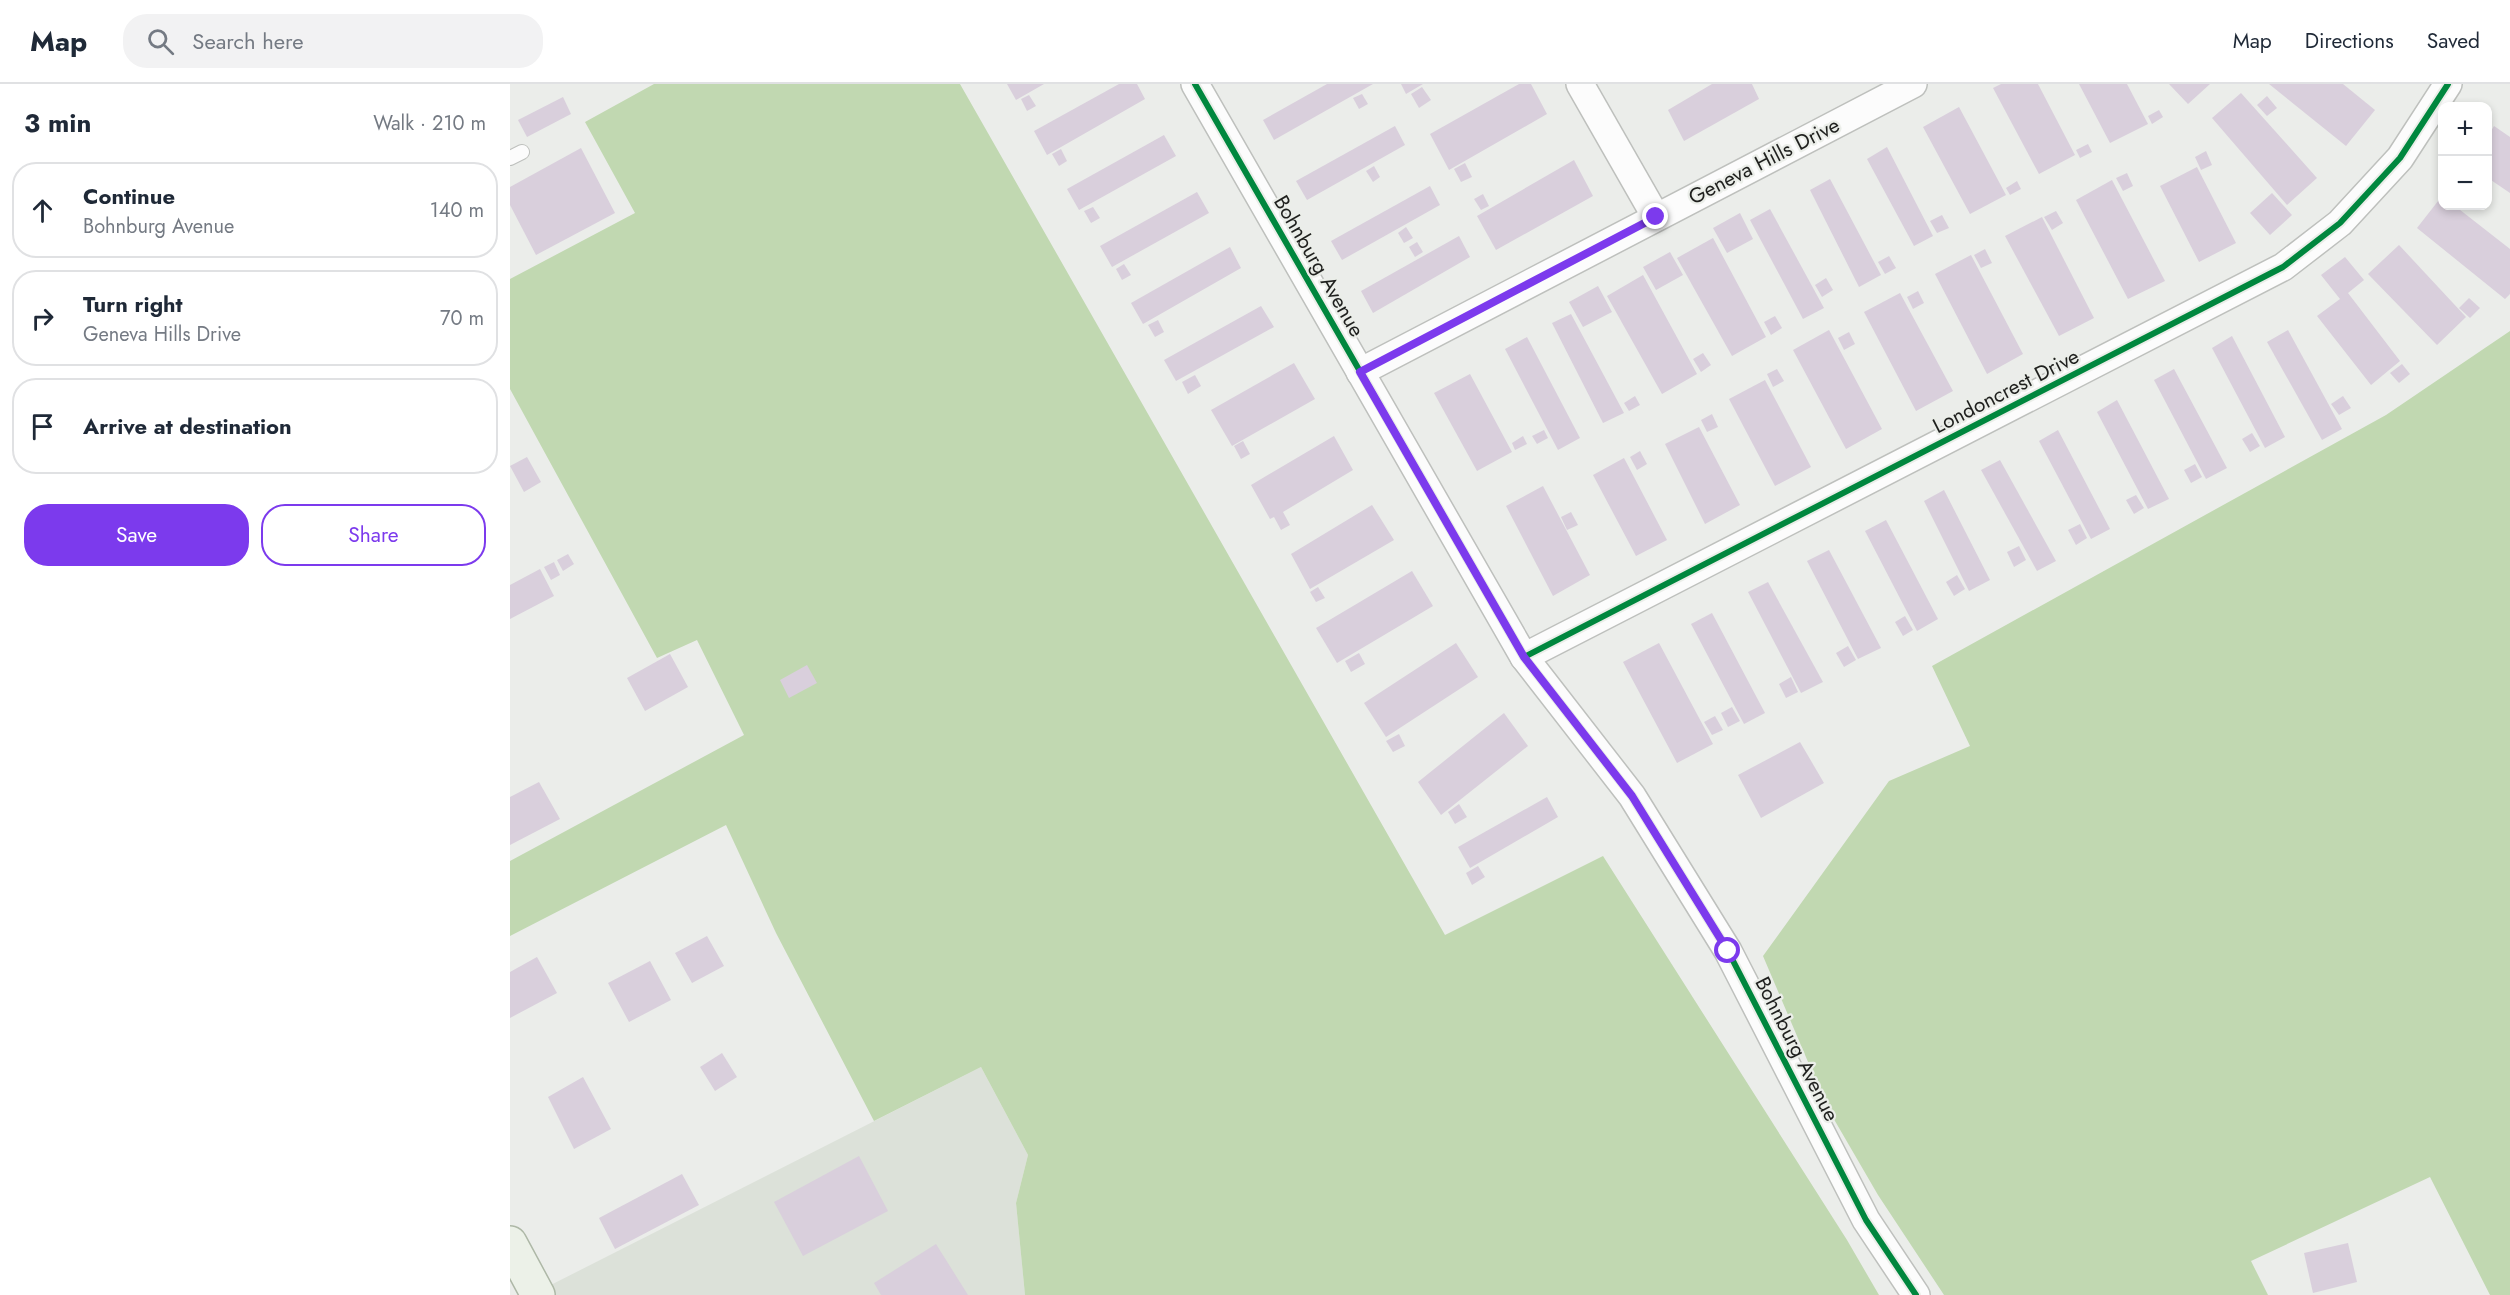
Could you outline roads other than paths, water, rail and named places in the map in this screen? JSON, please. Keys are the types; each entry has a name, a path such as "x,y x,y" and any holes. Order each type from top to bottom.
{"main road":[{"path":"510,1243 538,1295"}],"street":[{"name":"Bohnburg Avenue","path":"1195,84 1524,657 1632,796 1728,951 1866,1220 1916,1295"},
{"path":"1580,84 1656,217"},
{"name":"Geneva Hills Drive","path":"1360,372 1913,84"},
{"name":"Londoncrest Drive","path":"1524,657 2283,267 2340,223 2400,158 2448,84"}]}
